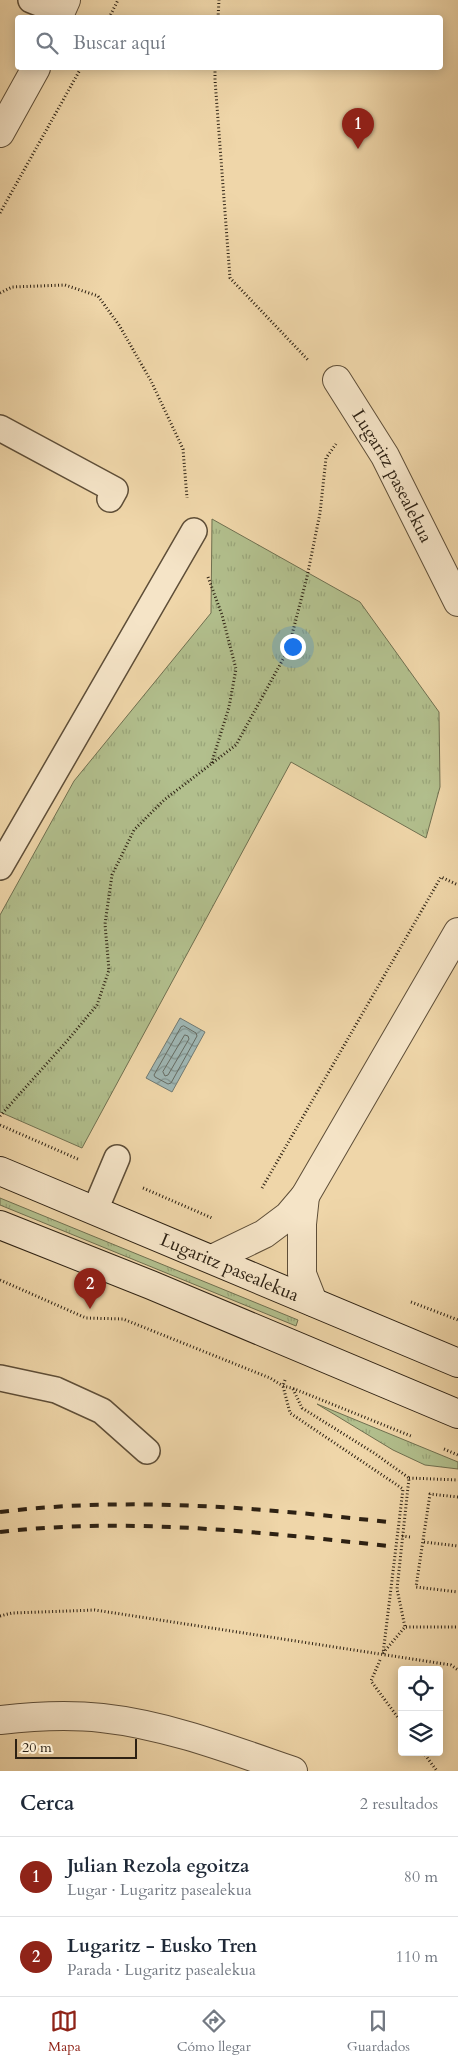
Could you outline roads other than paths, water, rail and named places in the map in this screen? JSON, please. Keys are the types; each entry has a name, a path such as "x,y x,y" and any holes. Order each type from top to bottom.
{"street":[{"path":"0,133 35,70"},
{"name":"Lugaritz pasealekua","path":"337,380 384,456 458,602"},
{"path":"212,1259 264,1234 288,1216 305,1196 458,932"},
{"name":"Lugaritz pasealekua","path":"0,1171 458,1363"},
{"path":"305,1196 302,1224 302,1274 313,1302"},
{"path":"0,1225 150,1285 458,1414"},
{"path":"0,1720 41,1716 103,1718 167,1731 293,1771"}],"lane":[{"path":"31,0 64,7"},
{"path":"0,428 115,490 110,499"},
{"path":"0,867 194,530"},
{"path":"94,1210 114,1166"},
{"path":"0,1378 56,1390 102,1411 147,1451"}],"water":[{"path":"180,1018 205,1032 172,1092 146,1078"}],"railway":[{"path":"0,1512 49,1507 146,1504 243,1508 388,1522"},
{"path":"0,1532 48,1528 145,1526 243,1531 388,1546"}],"place":[{"name":"Julian Rezola egoitza","path":"358,149"},
{"name":"Lugaritz - Eusko Tren","path":"90,1309"}]}
